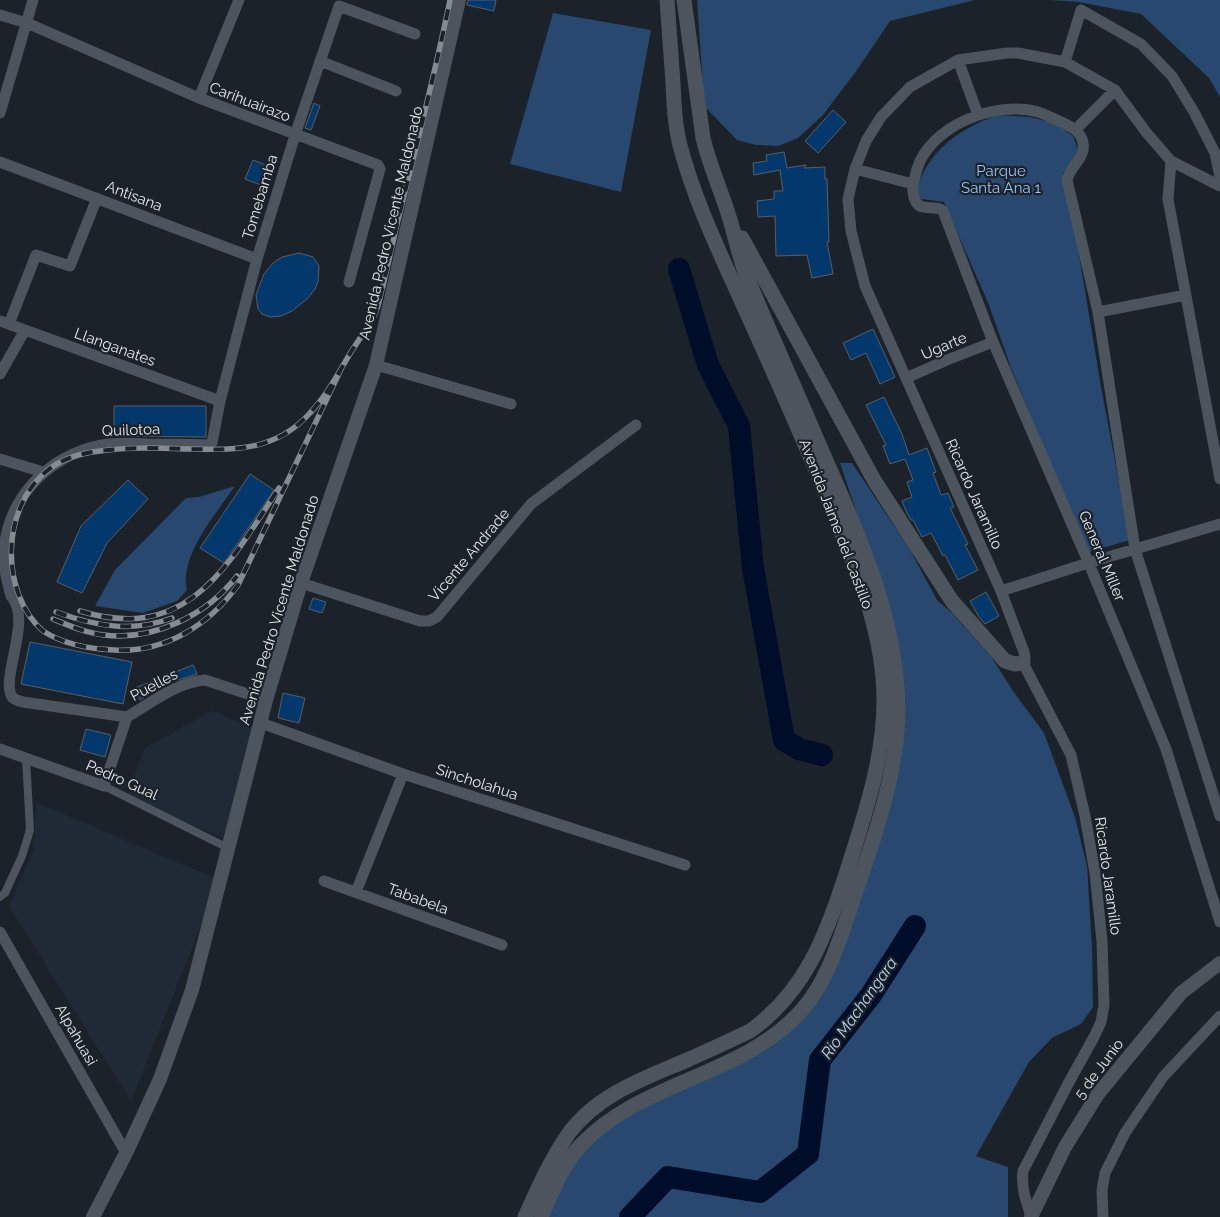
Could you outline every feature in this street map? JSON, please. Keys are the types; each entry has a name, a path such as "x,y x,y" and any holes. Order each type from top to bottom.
{"main road":[{"name":"Avenida Jaime del Castillo","path":"525,1217 552,1161 570,1132 589,1111 613,1094 639,1081 750,1032 781,1006 794,989 808,968 834,912 871,795 883,725 883,678 877,639 858,572 811,454 703,214 681,148 674,106 667,0"},
{"name":"Avenida Jaime del Castillo","path":"541,1217 559,1177 578,1148 595,1131 618,1115 650,1097 681,1082 734,1061 761,1046 781,1030 810,1000 824,978 862,873 888,786 896,748 898,710 896,679 886,615 857,532 744,269 728,211 708,159 703,138 684,0"},
{"path":"728,211 874,480 952,602 1005,661 1015,664 1023,663"}],"street":[{"path":"0,113 33,0"},
{"path":"199,98 239,0"},
{"name":"Avenida Pedro Vicente Maldonado","path":"93,1217 126,1153 160,1079 192,990 266,700 301,583 376,365 459,0"},
{"name":"Tomebamba","path":"220,401 257,259 295,135 339,6 415,34"},
{"path":"1065,62 1081,10 1141,44 1172,76 1194,112 1214,153 1220,176"},
{"name":"Carihuairazo","path":"0,15 27,23 199,98 380,166 349,282"},
{"name":"Ricardo Jaramillo","path":"1031,1216 1023,1194 1023,1172 1094,1037 1101,1022 1104,1005 1102,941 1095,873 1085,816 1070,755 1023,663 1025,658 1024,652 1001,591 865,286 851,231 848,199 855,168 866,140 881,116 910,87 958,60 1012,53 1065,62 1114,90 1146,132 1171,160"},
{"path":"958,60 978,115"},
{"path":"320,61 396,91"},
{"path":"855,168 913,184 919,163 929,146 946,131 978,115 1009,109 1038,112 1076,129 1114,90"},
{"name":"General Miller","path":"1076,129 1083,143 1082,156 1069,171 1067,180 1098,312 1135,549 1220,816"},
{"path":"1220,186 1171,160 1168,199 1220,479"},
{"name":"Antisana","path":"0,162 257,259"},
{"name":"General Miller","path":"913,184 917,205 940,208 943,211 993,342 1166,749 1220,922"},
{"path":"5,322 36,256 70,266 96,198"},
{"path":"1098,312 1186,295"},
{"name":"Llanganates","path":"5,322 220,401"},
{"path":"0,374 25,330"},
{"name":"Ugarte","path":"906,378 993,342"},
{"path":"376,365 512,404"},
{"name":"Quilotoa","path":"127,716 23,702 13,698 8,692 7,676 18,614 15,600 11,596 4,562 8,528 14,511 25,494 43,472 56,462 70,455 103,445 123,443 208,444 213,441 220,401"},
{"name":"Vicente Andrade","path":"301,583 420,621 429,621 436,617 531,504 636,425"},
{"path":"0,459 43,472"},
{"path":"1001,591 1088,562 1220,524"},
{"path":"0,592 11,596"},
{"name":"Puelles","path":"104,786 127,716 180,686 205,680 266,700"},
{"name":"Sincholahua","path":"261,724 403,774 686,865"},
{"name":"Pedro Gual","path":"0,749 104,786 228,848"},
{"path":"0,897 5,894 22,856 30,830 26,758"},
{"path":"356,892 403,774"},
{"name":"Tababela","path":"324,881 502,945"},
{"name":"Alpahuasi","path":"0,932 126,1153"},
{"name":"5 de Junio","path":"1031,1216 1065,1147 1098,1094 1181,993 1220,963"},
{"path":"1103,1217 1102,1190 1105,1173 1125,1133 1163,1077 1220,1016"}],"shaded area":[{"path":"211,711 256,728 226,839 127,798 144,749"},
{"path":"36,802 219,880 131,1101 9,906 34,849"}],"green space":[{"path":"697,0 975,0 890,21 857,70 823,115 798,138 778,146 756,145 737,140 706,108"},
{"path":"1049,0 1220,0 1220,97 1209,78 1141,14 1079,2"},
{"path":"553,13 651,30 621,192 510,164"},
{"name":"Parque Santa Ana 1","path":"997,115 1030,117 1055,123 1073,136 1079,152 1063,173 1130,540 1089,552 1011,368 989,305 944,202 915,198 922,175 928,164 944,145 963,131"},
{"path":"840,463 852,463 909,548 937,600 952,613 992,658 1013,691 1044,733 1075,817 1087,866 1092,948 1093,1007 1081,1024 1052,1038 1029,1062 976,1156 1008,1167 1008,1217 543,1217 560,1179 597,1133 672,1092 763,1052 781,1039 809,1010 892,787 892,618"},
{"path":"235,486 201,536 188,563 187,590 177,601 143,613 95,606 115,570 186,498 199,497"}],"building":[{"path":"468,0 496,0 494,11 467,5"},
{"path":"314,103 320,106 311,130 305,128"},
{"path":"833,110 846,122 818,153 805,141"},
{"path":"784,152 787,168 806,165 804,168 825,167 829,242 827,242 833,274 812,278 807,255 776,256 775,216 758,217 757,201 774,199 774,191 783,191 780,170 754,175 753,163 767,161 766,155"},
{"path":"253,160 274,168 266,187 245,179"},
{"path":"299,253 313,257 319,266 318,282 315,289 307,299 292,311 281,316 270,317 262,314 258,309 256,295 264,274 273,263 282,257"},
{"path":"873,329 895,377 880,384 866,353 851,360 843,343"},
{"path":"884,397 902,434 909,455 927,448 936,472 933,473 941,495 948,493 954,507 950,508 968,544 965,545 978,570 958,580 931,533 922,537 902,501 912,497 907,482 913,480 905,459 890,464 883,446 886,445 866,405"},
{"path":"114,406 206,406 206,437 114,436"},
{"path":"250,474 274,490 224,563 200,548"},
{"path":"128,480 148,499 107,543 82,593 57,582 81,526"},
{"path":"986,592 999,616 985,624 970,601"},
{"path":"313,598 326,602 322,613 309,609"},
{"path":"30,642 132,662 123,704 21,684"},
{"path":"193,665 197,674 171,682 140,700 135,688"},
{"path":"283,693 305,698 299,723 278,718"},
{"path":"86,729 111,735 105,757 80,750"}],"waterway":[{"path":"679,269 708,365 739,426 753,568 784,740 799,749 822,755"},
{"name":"Rio Machangara","path":"630,1217 668,1177 760,1192 808,1154 820,1060 871,995 915,926"}],"railway":[{"path":"343,365 238,585 214,612 199,624 184,634 151,647 133,650 114,650 86,647 51,636 43,631 29,615 19,595 13,573 11,550 14,528 21,506 32,486 48,470 60,462 73,457 100,451 143,448 220,449 253,446 268,442 297,426 327,391 342,367 351,352 370,324 378,308 450,0"},
{"path":"80,611 118,618 150,617 177,607 201,591 222,569 242,544 279,488"},
{"path":"53,619 97,634 123,636 142,634 178,622 195,613 211,603 237,576"},
{"path":"56,612 85,621 114,626 157,623 172,618"}]}
